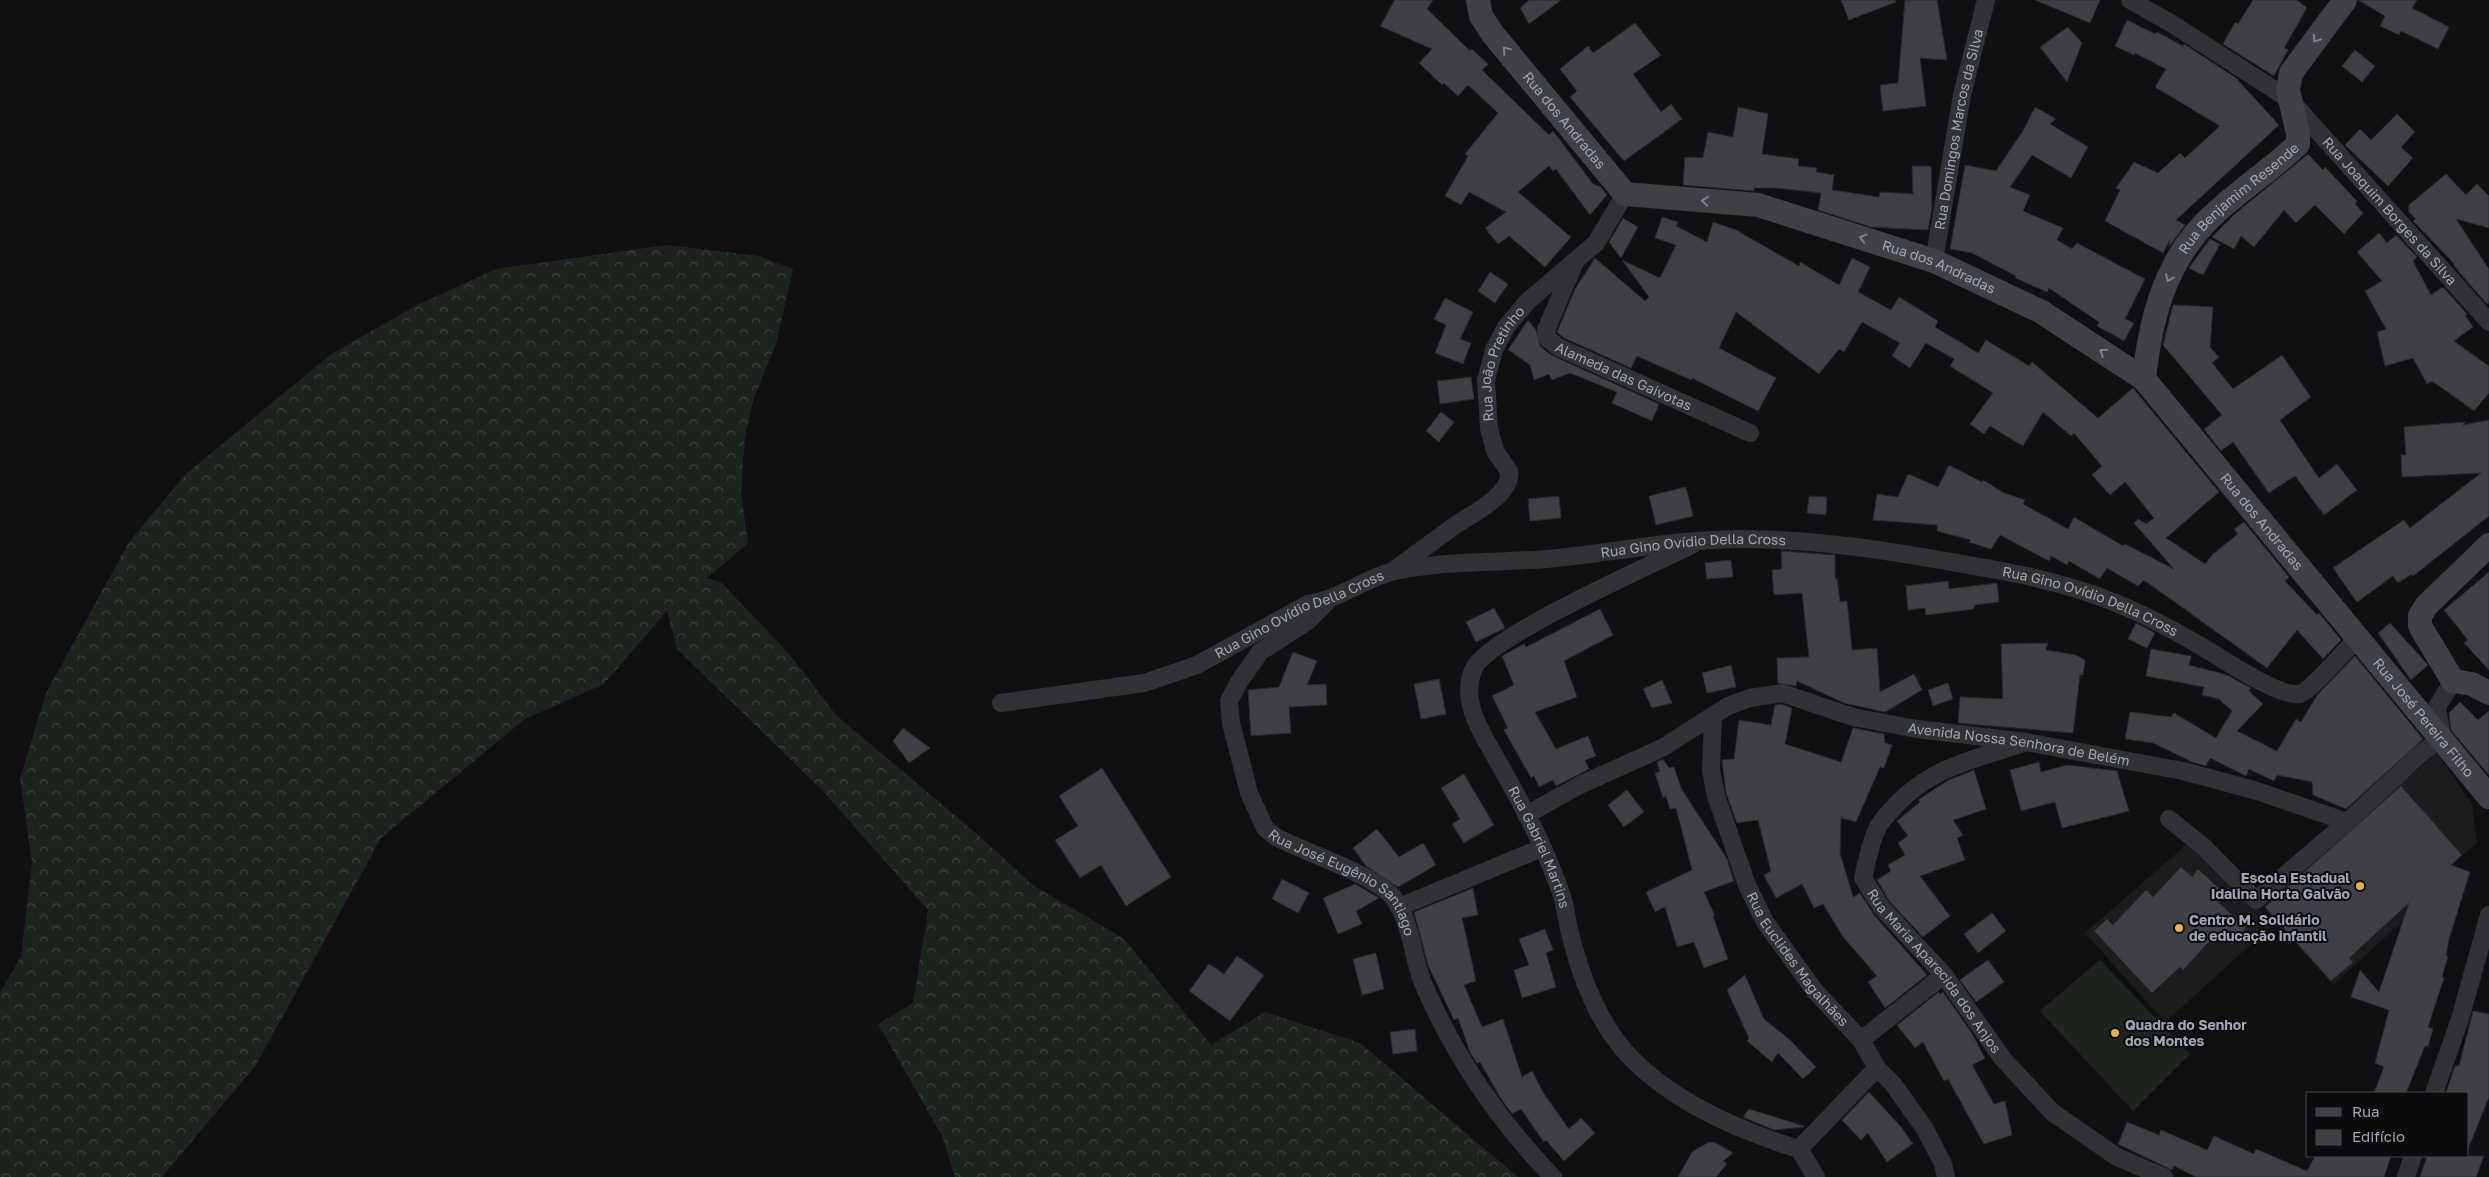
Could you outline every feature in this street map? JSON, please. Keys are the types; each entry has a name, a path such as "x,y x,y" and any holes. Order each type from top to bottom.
{"street":[{"name":"Rua dos Andradas","path":"1478,0 1482,16 1492,32 1626,194 1758,206 1934,261 2040,312 2144,379 2359,637"},
{"name":"Rua Domingos Marcos da Silva","path":"1934,261 1962,95 1986,0"},
{"name":"Rua Joaquim Borges da Silva","path":"2130,0 2174,25 2290,100 2489,322"},
{"name":"Rua Benjamim Resende","path":"2144,379 2148,336 2155,314 2169,278 2186,247 2206,221 2298,144 2298,133 2288,90 2291,73 2345,0"},
{"name":"Rua João Pretinho","path":"1389,573 1458,523 1485,507 1507,481 1509,471 1495,451 1489,428 1486,380 1494,350 1506,326 1519,310 1596,243 1626,194"},
{"name":"Alameda das Gaivotas","path":"1576,262 1546,330 1547,338 1558,346 1750,433"},
{"name":"Rua Gino Ovídio Della Cross","path":"1001,703 1144,683 1196,665 1308,604 1328,600 1389,573 1430,566 1600,554 1682,541 1701,540 1778,540 1855,545 2050,580 2087,591 2146,615 2239,670 2290,693 2300,694 2311,687 2359,637"},
{"name":"Rua Gabriel Martins","path":"1701,540 1521,630 1487,652 1473,669 1469,695 1475,720 1542,848 1563,900 1576,953 1590,996 1602,1020 1631,1058 1665,1086 1719,1118 1766,1139 1799,1149"},
{"path":"2453,681 2420,626 2420,616 2427,605 2489,545"},
{"name":"Rua José Eugênio Santiago","path":"1328,600 1308,621 1260,652 1239,682 1230,701 1231,723 1241,767 1256,813 1265,828 1288,844 1375,883 1393,897 1399,907 1422,981 1439,1018 1486,1096 1516,1135 1553,1177"},
{"name":"Rua José Pereira Filho","path":"2359,637 2489,797"},
{"path":"2453,681 2472,684 2489,693"},
{"path":"2169,819 2204,847 2256,900 2347,822 2419,755 2442,738 2437,707 2453,681"},
{"name":"Avenida Nossa Senhora de Belém","path":"1526,815 1580,785 1662,748 1728,706 1750,698 1782,693 1853,717 1917,729 2026,742 2210,777 2285,800 2347,822"},
{"name":"Rua Euclides Magalhães","path":"1713,716 1711,770 1714,787 1747,885 1765,922 1784,952 1815,991 1861,1040 1877,1068 1894,1084 1925,1129 1943,1164 1946,1177"},
{"name":"Rua Maria Aparecida dos Anjos","path":"2026,742 1960,763 1934,774 1910,791 1879,824 1871,843 1863,878 1882,908 1944,975 2003,1059 2052,1112 2117,1157 2164,1177"},
{"path":"1399,907 1542,848"},
{"path":"2434,1092 2460,1019 2489,915"},
{"path":"1861,1040 1944,975"},
{"path":"1816,1177 1799,1149 1877,1068"},
{"path":"2406,1177 2413,1157"}],"shaded area":[{"name":"Escola Estadual Idalina Horta Galvão","path":"2437,753 2472,804 2477,843 2451,865 2412,913 2333,985 2264,908 2333,840"},
{"name":"Centro M. Solidário de educação infantil","path":"2188,843 2274,924 2165,1022 2085,933"}],"green space":[{"path":"667,245 759,256 793,269 776,344 754,398 745,436 741,493 748,543 707,578 722,583 791,656 836,715 977,834 1034,886 1123,938 1211,1045 1265,1012 1360,1043 1518,1177 955,1177 942,1136 878,1024 913,1003 928,910 822,790 677,649 667,611 604,684 525,719 381,838 256,1065 162,1177 0,1177 0,993 21,956 32,863 20,778 46,693 129,542 186,474 330,355 417,305 496,269"},
{"name":"Quadra do Senhor dos Montes","path":"2100,960 2190,1054 2133,1111 2040,1011"}],"building":[{"path":"1395,0 1433,0 1427,9 1470,51 1472,49 1488,64 1482,70 1549,135 1553,131 1593,184 1601,187 1607,195 1590,215 1556,169 1553,171 1549,166 1518,192 1571,237 1545,267 1509,236 1498,244 1485,228 1506,212 1469,192 1461,205 1445,196 1468,156 1465,154 1498,113 1468,85 1458,96 1444,83 1442,85 1419,63 1432,49 1380,26"},
{"path":"1529,0 1561,0 1529,24 1520,8"},
{"path":"1841,0 1895,0 1896,2 1849,20"},
{"path":"1905,0 1937,0 1947,60 1920,58 1926,106 1883,111 1880,85 1898,83"},
{"path":"2035,0 2100,0 2090,23"},
{"path":"2253,0 2297,0 2307,8 2284,48 2288,50 2274,76 2223,44 2235,22 2238,24"},
{"path":"2358,0 2417,0 2412,8 2449,27 2438,49 2401,31 2399,35 2380,26 2385,16"},
{"path":"2127,20 2155,34 2157,32 2183,46 2184,44 2236,78 2279,125 2176,220 2185,225 2169,247 2170,240 2163,253 2105,221 2120,190 2116,188 2134,162 2158,173 2180,153 2185,158 2220,126 2155,87 2166,69 2135,53 2134,55 2115,46"},
{"path":"1635,23 1661,55 1633,74 1661,112 1671,104 1682,119 1624,161 1570,97 1577,91 1560,69 1588,46 1593,53"},
{"path":"2068,27 2082,43 2067,82 2040,47"},
{"path":"2355,50 2375,66 2362,82 2342,66"},
{"path":"1738,107 1768,114 1762,154 1799,159 1798,166 1817,168 1816,172 1834,175 1832,190 1879,197 1880,192 1913,194 1912,166 1931,166 1932,209 1928,230 1871,227 1818,210 1821,193 1777,188 1754,188 1754,191 1683,185 1685,157 1703,158 1708,132 1733,137"},
{"path":"2035,107 2056,119 2050,124 2088,147 2071,178 2032,155 2010,187 2030,195 2023,211 2063,228 2057,240 2072,249 2077,243 2145,279 2125,319 2134,323 2124,341 2097,326 2099,322 2049,288 2047,292 2015,278 2016,276 1972,253 1950,249 1965,165 1996,171 2023,131"},
{"path":"2397,114 2415,132 2401,147 2413,158 2388,186 2345,145 2360,129 2371,140"},
{"path":"2308,154 2323,170 2325,167 2357,201 2355,204 2363,213 2344,234 2315,205 2296,223 2284,210 2254,247 2241,236 2234,249 2212,237 2236,213"},
{"path":"2446,174 2466,195 2477,184 2489,196 2489,228 2456,219 2489,269 2489,303 2487,304 2450,259 2413,221 2416,219 2409,212 2409,205"},
{"path":"1662,217 1678,222 1676,226 1707,242 1713,222 1736,230 1799,266 1800,262 1839,285 1852,258 1870,267 1858,292 1891,310 1899,297 1938,321 1935,327 1978,353 1986,340 2029,366 2032,362 2098,418 2133,388 2219,492 2166,538 2205,564 2213,554 2238,534 2234,529 2244,522 2289,577 2285,581 2317,615 2319,613 2341,640 2323,659 2297,630 2267,668 2144,580 2138,586 2107,568 2100,579 2069,561 2067,565 2051,556 2049,561 2000,535 1991,549 1969,542 1971,540 1937,531 1937,525 1873,520 1877,494 1898,497 1908,474 1938,487 1949,465 1982,482 1983,480 2004,493 2025,500 2023,504 2068,529 2074,517 2123,546 2125,544 2174,569 2134,523 2138,519 2146,524 2154,518 2125,482 2110,495 2092,475 2102,466 2074,433 2071,436 2043,412 2023,446 1990,426 1984,434 1970,424 1993,393 1950,366 1954,359 1926,343 1910,368 1892,356 1900,343 1862,322 1844,352 1839,349 1819,374 1736,312 1719,348 1776,378 1758,411 1692,378 1691,380 1637,356 1631,368 1564,338 1557,332 1575,289 1595,258 1645,301 1649,297 1622,260 1660,278 1676,245 1655,238"},
{"path":"1623,218 1638,227 1621,258 1609,242"},
{"path":"2379,233 2387,243 2396,235 2417,257 2413,261 2431,295 2443,287 2467,314 2465,315 2473,327 2454,341 2489,366 2489,393 2474,411 2432,381 2427,384 2413,358 2385,366 2377,332 2386,329 2365,291 2382,281 2357,252"},
{"path":"2210,239 2220,244 2203,275 2189,268"},
{"path":"1490,272 1508,284 1495,303 1478,291"},
{"path":"1445,298 1473,312 1460,339 1471,343 1463,364 1435,353 1446,325 1434,319"},
{"path":"2173,305 2213,307 2210,347 2219,357 2212,363 2233,389 2282,355 2311,397 2280,420 2319,478 2337,464 2357,490 2324,515 2295,476 2269,493 2233,442 2221,451 2204,429 2222,415 2163,345"},
{"path":"1528,320 1536,330 1540,346 1551,355 1659,404 1652,421 1612,403 1617,392 1570,373 1552,380 1549,374 1534,380 1530,365 1508,350"},
{"path":"1471,377 1474,399 1440,404 1437,381"},
{"path":"1441,412 1454,422 1439,442 1426,431"},
{"path":"2489,420 2489,516 2413,576 2412,574 2398,583 2393,576 2357,602 2333,568 2404,520 2410,528 2481,473 2402,477 2401,455 2406,455 2404,427 2465,422 2463,425"},
{"path":"1686,487 1693,516 1656,525 1649,496"},
{"path":"1559,496 1561,518 1530,521 1528,499"},
{"path":"1809,496 1827,497 1826,515 1807,513"},
{"path":"1781,551 1835,555 1835,579 1837,579 1840,602 1847,601 1852,650 1877,648 1880,692 1914,674 1922,690 1885,712 1844,703 1797,681 1796,686 1778,683 1777,658 1809,657 1802,593 1774,595 1772,570 1782,569"},
{"path":"1731,560 1733,577 1707,579 1705,563"},
{"path":"2489,572 2489,670 2464,643 2468,640 2444,610"},
{"path":"1948,581 1949,589 1997,583 1999,602 1974,605 1974,609 1926,615 1925,608 1908,610 1906,586"},
{"path":"1494,608 1505,628 1476,642 1466,622"},
{"path":"1600,609 1613,635 1564,661 1577,697 1535,712 1556,749 1588,736 1596,756 1585,760 1589,769 1556,786 1553,780 1539,787 1534,776 1531,778 1504,730 1508,728 1492,696 1514,685 1502,656 1524,644 1526,647"},
{"path":"2136,623 2155,633 2147,648 2128,639"},
{"path":"2390,623 2428,665 2411,680 2378,633"},
{"path":"2048,643 2046,650 2076,655 2085,660 2083,675 2080,675 2073,733 1958,723 1960,697 2003,699 2001,644"},
{"path":"2151,649 2191,656 2189,665 2227,675 2251,688 2249,691 2263,704 2237,731 2277,751 2296,719 2301,722 2318,694 2355,656 2423,739 2346,809 2313,795 2312,782 2277,775 2274,781 2249,769 2246,776 2210,758 2206,766 2192,762 2153,743 2125,739 2130,712 2171,717 2174,713 2216,738 2232,711 2219,699 2202,695 2204,687 2146,676"},
{"path":"1293,652 1317,661 1307,685 1326,684 1327,705 1289,707 1291,733 1251,736 1248,690 1279,687"},
{"path":"1731,665 1736,687 1707,693 1702,673"},
{"path":"1439,679 1446,714 1421,719 1414,684"},
{"path":"1662,680 1672,703 1652,708 1643,689"},
{"path":"1948,683 1953,699 1933,706 1928,690"},
{"path":"2460,702 2478,720 2489,711 2489,775 2451,730 2449,713"},
{"path":"1781,704 1792,708 1785,744 1841,762 1853,728 1884,734 1885,743 1892,745 1884,768 1880,767 1856,822 1841,818 1840,853 1853,897 1860,893 1874,915 1927,975 1885,1008 1868,982 1877,976 1844,938 1823,904 1814,908 1802,884 1776,898 1764,875 1771,871 1758,820 1737,823 1726,793 1722,760 1734,759 1739,720 1771,725 1775,705"},
{"path":"903,728 930,748 909,763 893,741"},
{"path":"1663,759 1669,768 1674,767 1681,788 1727,859 1734,881 1704,892 1715,916 1713,916 1728,959 1704,968 1694,942 1677,947 1665,907 1655,912 1646,892 1692,870 1676,808 1670,809 1666,796 1663,798 1655,773 1660,772 1657,762"},
{"path":"2039,762 2041,772 2067,765 2117,771 2129,811 2062,828 2055,802 2021,811 2010,770"},
{"path":"1102,768 1171,877 1126,906 1101,865 1080,878 1055,840 1078,826 1059,796"},
{"path":"1974,770 1986,809 1953,820 1963,835 1957,838 1965,860 1920,876 1950,916 1923,937 1890,902 1877,880 1891,871 1888,865 1905,855 1898,843 1908,836 1897,821 1920,802 1918,800 1947,781"},
{"path":"1464,774 1494,825 1464,843 1452,824 1460,819 1441,788"},
{"name":"Escola Estadual Idalina Horta Galvão","path":"2401,786 2462,855 2451,865 2470,872 2449,939 2446,956 2448,956 2442,977 2444,978 2428,1027 2433,1029 2428,1047 2425,1046 2406,1092 2374,1092 2384,1067 2375,1063 2389,1010 2351,997 2360,970 2379,992 2409,903 2349,958 2353,962 2331,981 2265,907"},
{"path":"1627,790 1644,812 1624,827 1608,805"},
{"path":"1377,829 1399,857 1423,843 1436,865 1398,887 1366,866 1353,848"},
{"path":"2181,867 2192,877 2198,869 2222,891 2215,899 2246,928 2231,944 2218,932 2183,970 2180,967 2152,993 2094,931 2107,919 2113,925 2146,890 2153,897"},
{"path":"1282,879 1309,893 1298,913 1272,899"},
{"path":"1355,884 1379,898 1356,911 1362,924 1338,934 1323,898"},
{"path":"1473,888 1478,915 1462,918 1476,981 1464,985 1482,1027 1503,1019 1522,1077 1532,1071 1544,1094 1569,1129 1581,1118 1595,1133 1564,1161 1546,1140 1544,1142 1521,1109 1512,1114 1500,1097 1480,1062 1477,1063 1470,1052 1458,1018 1454,1020 1428,965 1414,912"},
{"path":"1992,913 2006,931 1978,953 1964,934"},
{"path":"1545,929 1553,950 1546,953 1556,987 1522,998 1514,970 1529,965 1519,939"},
{"path":"1376,953 1384,989 1362,995 1353,959"},
{"path":"1237,956 1264,975 1230,1021 1189,991 1209,964 1224,974"},
{"path":"1988,960 2004,982 1976,1002 1960,980"},
{"path":"1745,975 1764,1019 1790,1040 1816,1067 1803,1079 1778,1053 1772,1062 1747,1041 1749,1038 1727,990"},
{"path":"1939,992 1940,995 1943,992 1971,1032 1985,1058 1972,1065 1994,1104 2005,1101 2012,1135 1984,1144 1948,1079 1944,1081 1923,1042 1915,1048 1897,1025"},
{"path":"2473,1011 2489,1014 2489,1097 2469,1147 2469,1092 2446,1092 2455,1066 2459,1066"},
{"path":"1415,1029 1417,1051 1393,1054 1390,1032"},
{"path":"1869,1092 1902,1128 1913,1144 1887,1162 1868,1133 1861,1140 1842,1120"},
{"path":"1749,1109 1804,1127 1774,1130 1743,1117"},
{"path":"2127,1122 2159,1135 2161,1130 2207,1150 2214,1136 2254,1154 2256,1149 2307,1171 2314,1157 2391,1157 2384,1177 2196,1177 2174,1166 2172,1170 2118,1144"},
{"path":"1709,1142 1714,1142 1733,1153 1723,1161 1727,1164 1716,1177 1678,1177 1692,1152"},
{"path":"2484,1156 2476,1177 2420,1177 2427,1157"}],"place":[{"name":"Escola Estadual Idalina Horta Galvão","path":"2360,886"},
{"name":"Centro M. Solidário de educação infantil","path":"2179,928"},
{"name":"Quadra do Senhor dos Montes","path":"2115,1033"}]}
